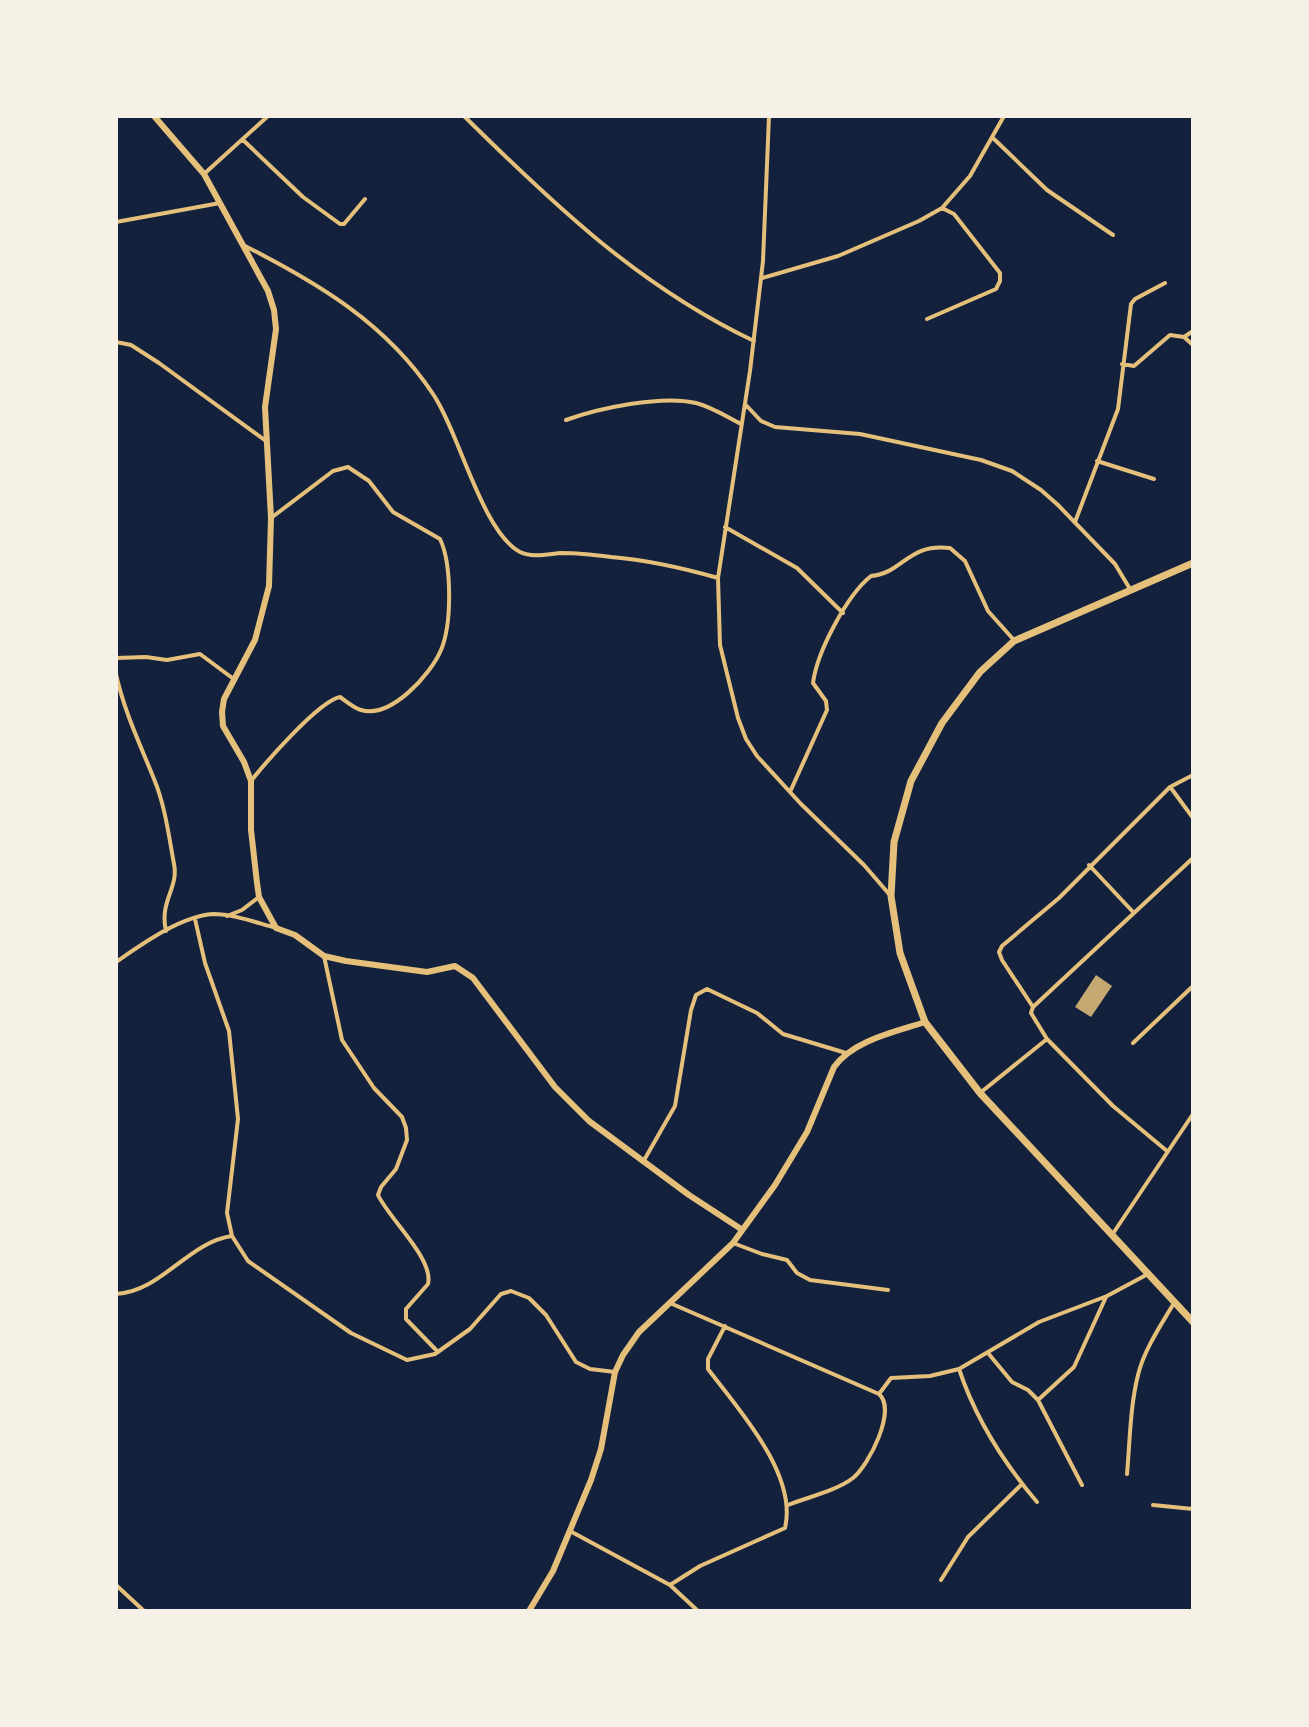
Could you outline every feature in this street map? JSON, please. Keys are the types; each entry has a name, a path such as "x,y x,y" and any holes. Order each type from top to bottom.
{"highway":[{"path":"1193,563 1014,641 972,681 924,752 911,781 894,842 891,896 900,953 925,1022 980,1093 1193,1322"}],"street":[{"path":"154,116 204,174 268,291 274,310 276,329 265,407 272,560 269,586 255,640 222,705 223,726 251,781 251,830 259,897 276,928"},
{"path":"204,174 268,116"},
{"path":"464,116 546,197 645,278 713,321 754,341"},
{"path":"769,116 761,279 718,578 720,645 738,718 757,756 891,896"},
{"path":"761,279 838,256 942,208 970,176 1004,116"},
{"path":"993,139 1047,190 1113,235"},
{"path":"243,140 303,197 340,224 344,224 365,199"},
{"path":"116,222 220,203"},
{"path":"927,319 996,289 1000,281 1000,273 977,241 954,214 942,208"},
{"path":"244,245 296,272 352,308 402,351 445,413 487,511 506,540 520,552 531,555 563,553 613,557 681,568 718,578"},
{"path":"1075,522 1118,409 1131,304 1165,283"},
{"path":"1184,337 1193,331"},
{"path":"1122,364 1134,366 1170,335 1184,337 1193,345"},
{"path":"116,342 131,345 159,363 266,441"},
{"path":"566,420 594,410 684,401 700,404 741,424"},
{"path":"745,404 761,421 775,427 860,434 981,460 1012,471 1041,490 1075,522 1115,564 1131,590"},
{"path":"1097,461 1154,479"},
{"path":"251,781 309,718 333,699 340,697 359,710 377,710 401,699 421,682 441,649 449,598 440,539 393,512 369,481 348,467 333,471 271,518"},
{"path":"725,527 797,568 843,613"},
{"path":"790,792 827,710 826,701 816,689 814,677 824,645 871,576 887,574 910,555 923,550 950,548 965,561 988,611 1014,641"},
{"path":"116,658 167,660 202,655 235,680"},
{"path":"116,674 138,746 155,781 175,865 175,876 163,916 166,931"},
{"path":"1033,1007 1002,960 999,952 1002,946 1059,898 1170,787 1193,775"},
{"path":"1170,787 1193,818"},
{"path":"1167,1151 1113,1106 1047,1039 1031,1013 1033,1007 1193,858"},
{"path":"1089,865 1134,914"},
{"path":"227,916 242,910 259,897"},
{"path":"116,962 166,931 215,914 295,935 324,956 427,972 455,966 473,978 555,1087 589,1121 741,1229"},
{"path":"195,919 205,963 229,1031 238,1119 227,1213 232,1236 248,1261 351,1333 407,1360 438,1352 470,1329 501,1294 511,1291 529,1298 546,1315 582,1367 615,1372"},
{"path":"324,956 342,1040 374,1088 402,1117 406,1128 407,1140 396,1169 378,1195 389,1216 427,1264 428,1284 406,1309 406,1319 438,1352"},
{"path":"1133,1043 1193,986"},
{"path":"643,1162 675,1106 691,1010 696,995 702,990 733,999 783,1034 846,1053"},
{"path":"529,1611 553,1571 570,1531 601,1449 615,1372 639,1332 733,1243 775,1185 807,1132 834,1067 846,1053 925,1022"},
{"path":"980,1093 1047,1039"},
{"path":"1112,1235 1193,1114"},
{"path":"116,1294 150,1282 213,1240 232,1236"},
{"path":"733,1243 787,1260 797,1273 810,1280 888,1290"},
{"path":"879,1394 891,1378 930,1376 959,1369 1039,1322 1107,1296 1148,1274"},
{"path":"1038,1400 1064,1380 1074,1367 1107,1296"},
{"path":"669,1302 879,1394 886,1404 884,1422 870,1454 855,1477 788,1505"},
{"path":"1127,1474 1139,1372 1174,1303"},
{"path":"670,1585 700,1566 783,1531 786,1523 788,1505 772,1461 751,1425 708,1369 708,1359 725,1326"},
{"path":"988,1353 1012,1382 1028,1390 1038,1400 1082,1485"},
{"path":"959,1369 983,1428 1037,1502"},
{"path":"941,1580 968,1537 1022,1484"},
{"path":"1153,1505 1193,1509"},
{"path":"570,1531 670,1585 698,1611"},
{"path":"116,1585 144,1611"}],"building":[{"path":"1096,975 1112,986 1091,1017 1075,1007"}]}
